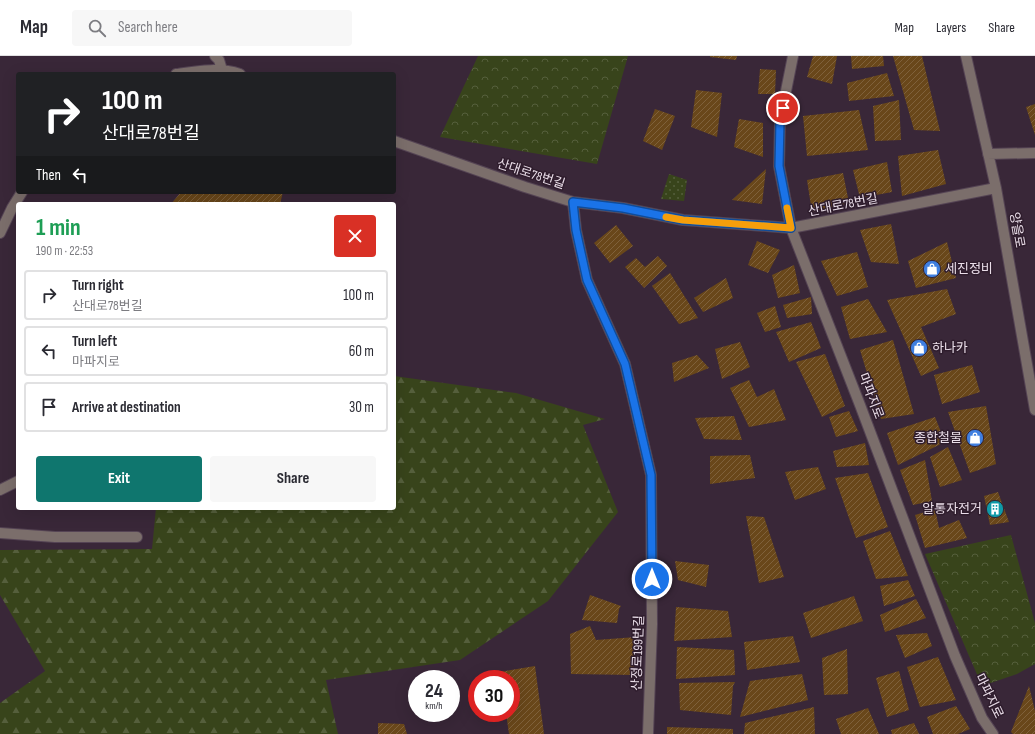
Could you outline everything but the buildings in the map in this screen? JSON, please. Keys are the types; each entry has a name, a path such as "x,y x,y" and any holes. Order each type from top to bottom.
{"street":[{"path":"214,56 219,60 222,70"},
{"name":"마파지로","path":"793,56 780,121 779,166 791,228 955,656 982,718 994,734"},
{"name":"양을로","path":"966,56 996,188 1035,410"},
{"path":"188,72 201,70 222,70 231,72"},
{"name":"산대로78번길","path":"396,142 525,187 573,202 623,208 683,220 791,228 996,188"},
{"path":"988,154 1035,153"},
{"path":"0,233 21,194"},
{"name":"산정로199번길","path":"573,202 576,230 587,280 625,364 651,475 652,624 648,734"},
{"path":"0,490 16,482"},
{"path":"0,533 55,537 137,537"}],"green space":[{"path":"478,56 628,56 597,164 440,137"},
{"path":"669,174 687,180 684,201 661,199"},
{"path":"396,376 516,393 605,419 583,425 618,512 548,601 460,660 326,680 338,734 0,734 0,703 45,671 0,595 0,550 152,549 156,510 396,510"},
{"path":"1011,535 1035,623 1035,664 1017,674 982,686 925,554"}],"slow traffic":[{"path":"666,217 683,220 791,228 787,208"}],"place":[{"name":"세진정비","path":"932,269"},
{"name":"하나카","path":"919,348"},
{"name":"종합철물","path":"975,438"},
{"name":"알통자전거","path":"995,509"}],"route":[{"path":"652,579 651,475 625,364 587,280 576,230 573,202 623,208 683,220 791,228 779,166 780,121 783,108"}]}
